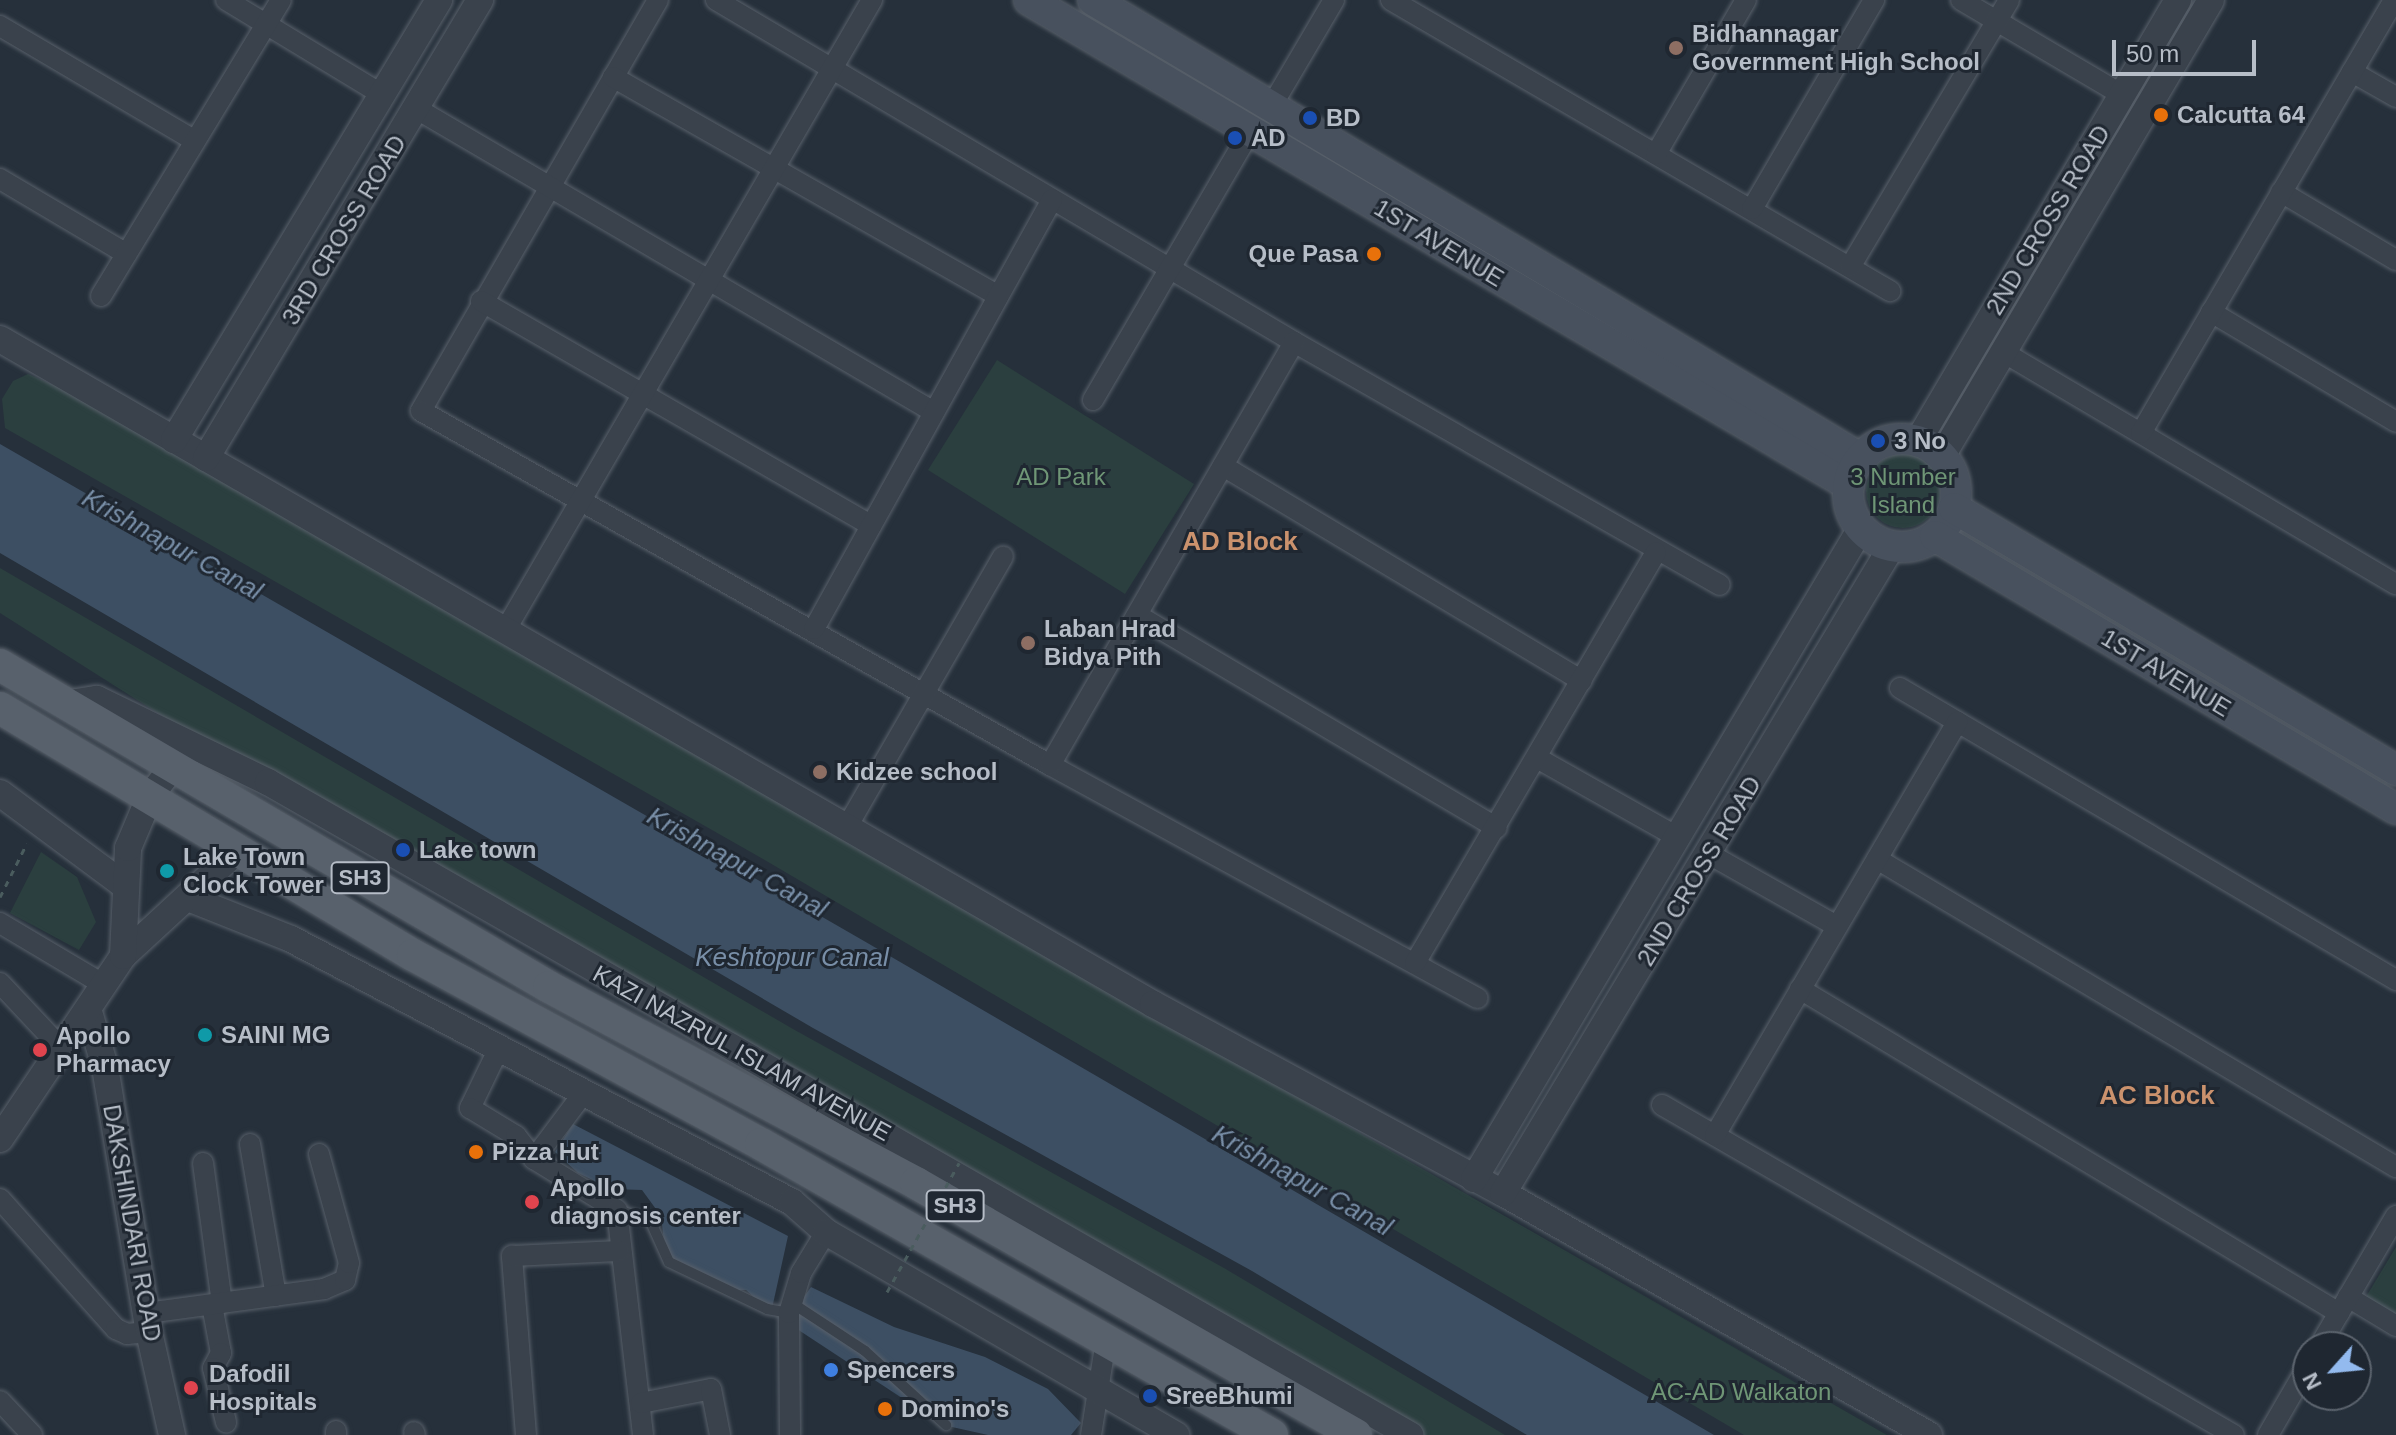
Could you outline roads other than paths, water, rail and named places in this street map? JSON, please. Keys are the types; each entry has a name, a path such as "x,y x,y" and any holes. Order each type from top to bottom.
{"main road":[{"name":"1ST AVENUE","path":"1029,0 1250,131 1855,471"},
{"path":"1093,0 1271,107 1855,471"},
{"path":"1897,439 1930,449 1955,481 1954,508 1935,536 1922,544 1892,546 1861,528 1850,508 1855,471 1877,445 1897,439"},
{"name":"1ST AVENUE","path":"1954,508 2396,770"},
{"name":"1ST AVENUE","path":"1935,536 2396,809"},
{"path":"2165,672 2182,643"},
{"name":"KAZI NAZRUL ISLAM AVENUE","path":"0,665 171,769 549,987 916,1183 1356,1435"},
{"name":"SH3","path":"0,708 240,848 413,955 1272,1435"},
{"path":"536,1022 549,987"}],"street":[{"path":"226,0 383,95"},
{"path":"101,296 281,0"},
{"name":"3RD CROSS ROAD","path":"174,440 439,0"},
{"path":"658,0 551,192 481,301 421,411 814,629 1050,765 1478,998"},
{"path":"716,0 1294,342 1656,552 1720,585"},
{"path":"506,629 872,0"},
{"path":"1271,107 1334,0"},
{"path":"1391,0 1890,291"},
{"path":"1656,154 1746,0"},
{"path":"1752,209 1874,0"},
{"path":"1961,0 2122,95"},
{"path":"1850,267 2009,0"},
{"name":"2ND CROSS ROAD","path":"1930,449 2010,284 2178,0"},
{"path":"1930,449 2003,352 2211,0"},
{"path":"2141,433 2394,0"},
{"name":"3RD CROSS ROAD","path":"206,458 417,109 468,4"},
{"path":"0,26 195,141"},
{"path":"2352,72 2396,97"},
{"path":"613,77 998,296"},
{"path":"417,109 551,192 934,412"},
{"path":"1093,400 1167,268 1250,131"},
{"path":"0,179 127,254"},
{"path":"332,181 363,199"},
{"path":"2281,192 2396,260"},
{"path":"814,629 1052,199"},
{"path":"2010,284 2035,297"},
{"path":"481,301 871,525"},
{"path":"2211,312 2396,422"},
{"path":"0,339 848,825 1153,1004 1503,1193 1929,1435"},
{"path":"1050,765 1294,342"},
{"path":"2003,352 2396,584"},
{"path":"1223,466 1582,681"},
{"path":"1474,1179 1861,528"},
{"name":"2ND CROSS ROAD","path":"1503,1193 1892,546"},
{"path":"1415,963 1497,828 1656,552"},
{"path":"848,825 1003,557"},
{"path":"1137,615 1497,828"},
{"path":"1900,688 2396,980"},
{"name":"KAZI NAZRUL ISLAM AVENUE","path":"64,704 97,699 268,782 1410,1435"},
{"path":"1715,1135 1957,722"},
{"path":"1537,758 1677,837"},
{"path":"1723,759 1754,779"},
{"path":"123,956 128,848 150,796 171,769"},
{"path":"0,793 38,820 98,871 125,886"},
{"path":"0,1139 89,1012 123,956 240,848"},
{"path":"1709,854 1837,926"},
{"path":"1877,859 2396,1167"},
{"path":"188,898 291,939 500,1046 792,1202 826,1232 1176,1435"},
{"path":"0,923 106,986"},
{"path":"1616,940 1646,959"},
{"path":"0,983 63,1050"},
{"path":"1800,989 2344,1305 2396,1326"},
{"name":"DAKSHINDARI ROAD","path":"89,1012 105,1067 148,1322 172,1435"},
{"path":"500,1046 470,1108 516,1136 534,1159 617,1210 619,1251 643,1435"},
{"path":"534,1159 585,1091"},
{"path":"1662,1105 2234,1435"},
{"path":"250,1144 276,1296"},
{"path":"0,1199 116,1329 217,1304 324,1289 348,1275 319,1154"},
{"path":"203,1163 221,1353 213,1368 226,1422"},
{"path":"2329,1331 2396,1216"},
{"path":"790,1435 790,1308 801,1273 826,1232"},
{"path":"526,1435 512,1256 619,1251"},
{"path":"1088,1433 1101,1391 1106,1340"},
{"path":"641,1403 711,1389 720,1435"},
{"path":"2268,1435 2292,1394"},
{"path":"0,1401 32,1435"}],"lane":[{"path":"617,1210 650,1220 669,1262 767,1309 790,1308 856,1344 946,1425"}],"water":[{"path":"0,444 1714,1435 1527,1435 1252,1271 813,1028 0,553"},
{"path":"573,1124 788,1236 771,1313 746,1290 734,1290 666,1259 661,1216 642,1190 611,1189 578,1173 555,1152"},
{"path":"811,1287 894,1327 985,1357 1048,1389 1081,1423 1071,1435 988,1435 943,1425 797,1329 798,1305"}],"place":[{"name":"Bidhannagar Government High School","path":"1676,48"},
{"name":"Calcutta 64","path":"2161,115"},
{"name":"BD","path":"1310,118"},
{"name":"AD","path":"1235,138"},
{"name":"Que Pasa","path":"1374,254"},
{"name":"3 No","path":"1878,441"},
{"name":"Laban Hrad Bidya Pith","path":"1028,643"},
{"name":"Kidzee school","path":"820,772"},
{"name":"Lake town","path":"403,850"},
{"name":"Lake Town Clock Tower","path":"167,871"},
{"name":"SAINI MG","path":"205,1035"},
{"name":"Apollo Pharmacy","path":"40,1050"},
{"name":"Pizza Hut","path":"476,1152"},
{"name":"Apollo diagnosis center","path":"532,1202"},
{"name":"Spencers","path":"831,1370"},
{"name":"Dafodil Hospitals","path":"191,1388"},
{"name":"SreeBhumi","path":"1150,1396"},
{"name":"Domino's","path":"885,1409"}],"district":[{"name":"AD Block","path":"1240,542"},
{"name":"AC Block","path":"2157,1096"}],"park label":[{"name":"AD Park","path":"1061,477"},
{"name":"3 Number Island","path":"1903,491"},
{"name":"AC-AD Walkaton","path":"1741,1392"}],"water label":[{"name":"Krishnapur Canal","path":"172,545"},
{"name":"Krishnapur Canal","path":"737,863"},
{"name":"Keshtopur Canal","path":"792,958"},
{"name":"Krishnapur Canal","path":"1302,1181"}]}
